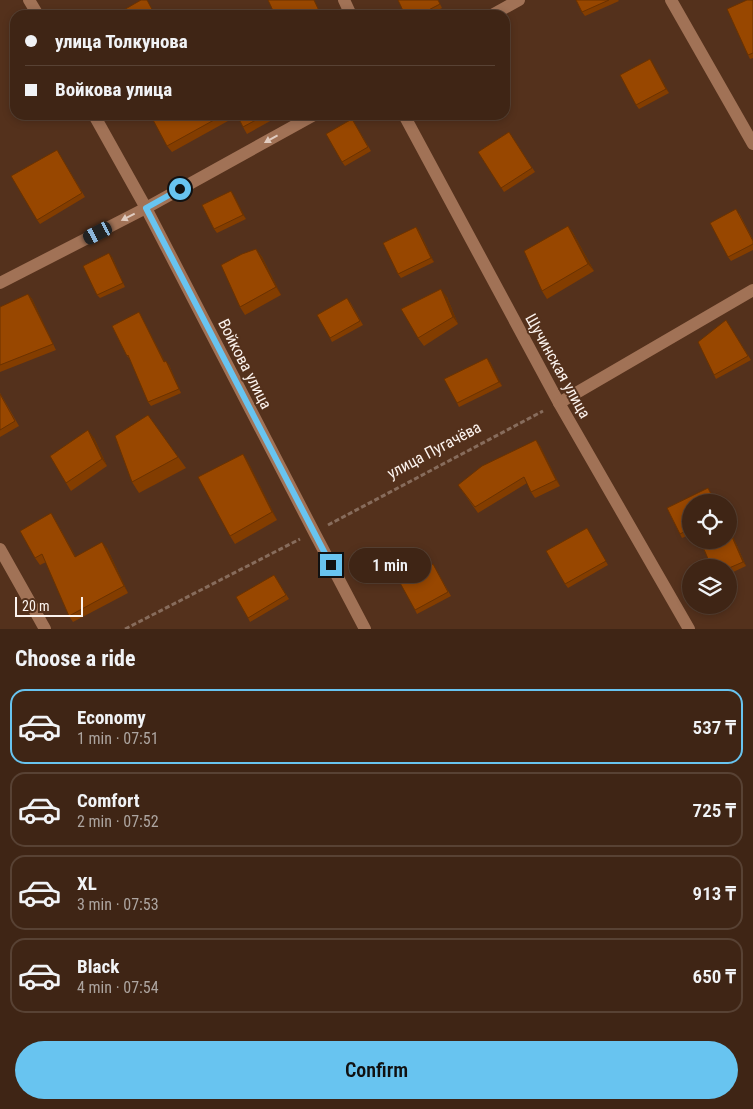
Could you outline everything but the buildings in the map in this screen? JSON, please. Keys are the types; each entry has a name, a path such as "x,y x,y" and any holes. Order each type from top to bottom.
{"street":[{"path":"501,10 519,0"},
{"path":"671,0 753,144"},
{"name":"Войкова улица","path":"97,120 146,208 365,629"},
{"path":"0,283 146,208 305,120"},
{"name":"Щучинская улица","path":"407,120 559,402 689,629"},
{"path":"559,402 753,290"},
{"path":"0,550 45,629"}],"path":[{"name":"улица Пугачёва","path":"125,629 314,532 559,402"}],"route":[{"path":"180,189 146,208 331,565"}]}
